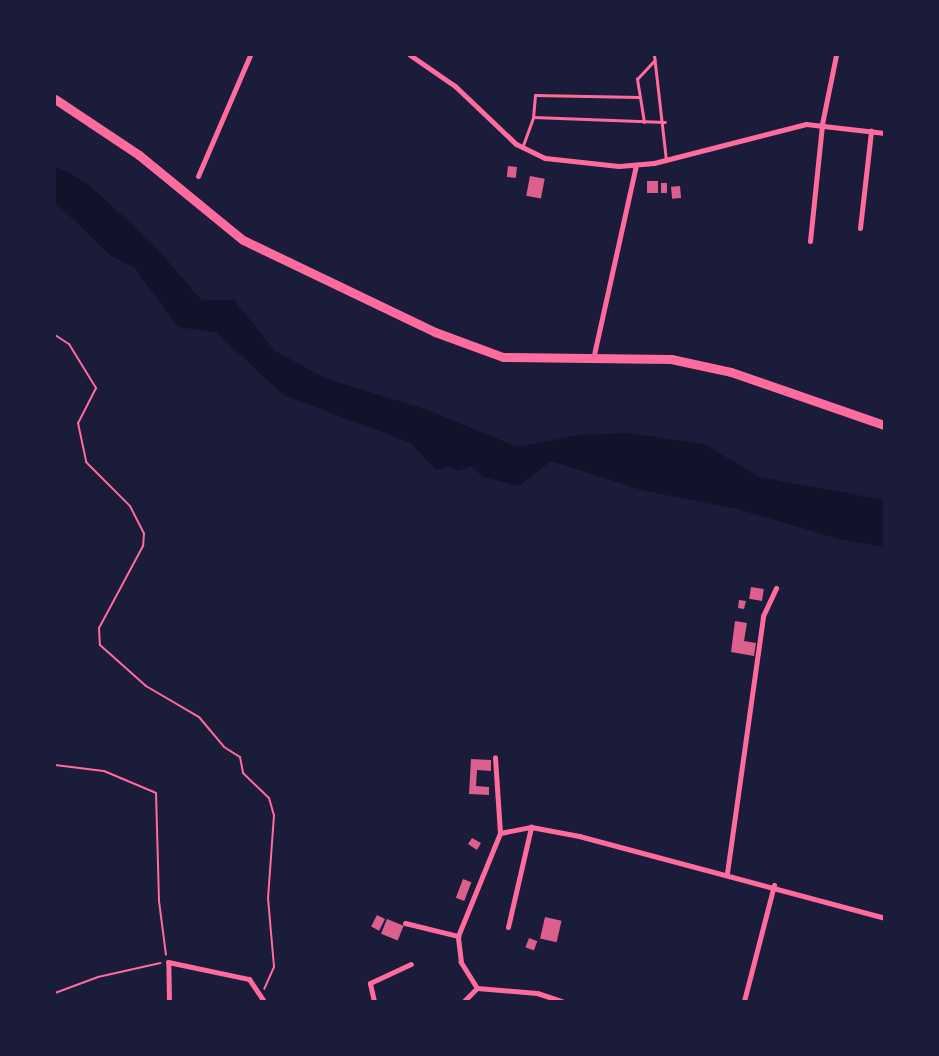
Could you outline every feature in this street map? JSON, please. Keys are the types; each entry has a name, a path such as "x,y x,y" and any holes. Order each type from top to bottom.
{"street":[{"path":"198,176 250,55"},
{"path":"410,55 449,81 522,149 562,160 636,165 666,160 782,127 822,124 884,133"},
{"path":"810,241 822,124 836,55"},
{"path":"55,100 139,155 243,240 329,284 503,357 593,360 671,359 731,372 884,425"},
{"path":"860,228 870,131"},
{"path":"593,360 636,165"},
{"path":"727,872 763,616 776,588"},
{"path":"477,988 461,962 458,936 500,833 495,757"},
{"path":"508,927 531,827"},
{"path":"500,833 531,827 727,872 884,918"},
{"path":"744,1001 774,885"},
{"path":"405,922 458,936"},
{"path":"169,1001 168,962 249,979 262,994 264,1001"},
{"path":"374,1001 370,984 411,964"},
{"path":"464,1001 477,988 537,992 562,1001"}],"lane":[{"path":"654,55 665,122 666,160"},
{"path":"639,97 637,79 656,60"},
{"path":"522,149 532,118 535,95 639,97 644,100 644,122"},
{"path":"532,118 665,122"}],"path":[{"path":"55,335 69,344 96,388 78,423 86,462 130,506 144,533 143,546 99,628 100,645 146,686 199,717 224,747 240,757 244,773 269,798 274,830 268,898 274,967 262,994"},
{"path":"55,765 104,771 156,793 161,927 168,962 98,977 55,993"}],"shaded area":[{"path":"55,166 87,183 154,245 202,301 234,300 275,351 327,379 428,410 517,447 580,435 627,433 704,444 759,477 884,500 884,547 839,539 737,509 645,491 551,461 519,486 483,477 471,466 458,471 448,466 436,470 411,443 283,395 216,332 178,327 135,268 111,256 55,202"}],"building":[{"path":"508,166 517,167 516,178 507,177"},
{"path":"530,176 545,179 541,198 526,196"},
{"path":"647,181 658,181 658,193 647,193"},
{"path":"661,183 667,183 667,193 661,193"},
{"path":"680,186 681,198 672,199 671,187"},
{"path":"751,587 764,589 762,601 749,599"},
{"path":"739,600 746,601 744,609 738,608"},
{"path":"735,621 747,623 744,641 756,643 754,656 731,652"},
{"path":"471,759 491,760 491,771 477,770 476,786 489,787 489,795 469,794"},
{"path":"472,838 481,843 477,850 468,844"},
{"path":"463,879 471,882 464,901 456,898"},
{"path":"377,915 385,919 379,931 371,927"},
{"path":"545,917 562,921 557,942 540,938"},
{"path":"387,919 404,926 398,941 381,934"},
{"path":"529,938 537,941 534,951 525,947"}]}
